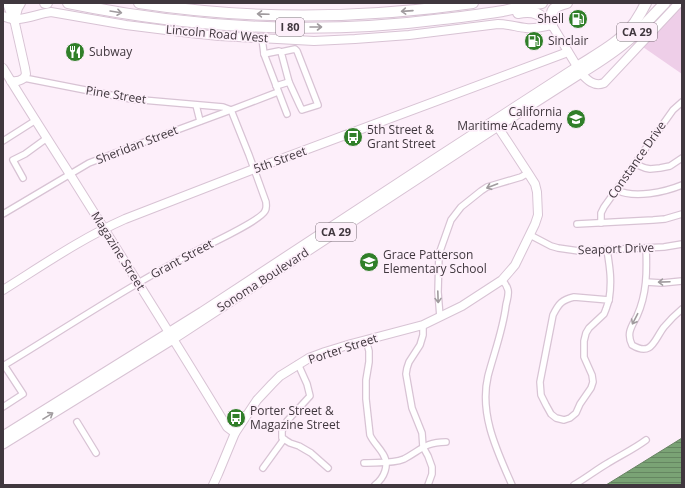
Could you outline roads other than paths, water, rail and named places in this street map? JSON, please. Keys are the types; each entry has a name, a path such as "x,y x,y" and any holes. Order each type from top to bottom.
{"highway":[{"path":"8,3 14,20"},
{"path":"14,20 20,3"},
{"name":"I 80","path":"68,3 117,12 198,23 259,27 321,28 402,24 504,11 542,3"},
{"name":"I 80","path":"139,3 196,10 278,15 369,14 473,3"},
{"path":"552,25 552,11 558,6 567,3"},
{"name":"CA 29","path":"579,70 621,36 634,22 646,3"},
{"name":"CA 29","path":"579,70 605,58 623,44 634,35 665,3"},
{"path":"443,19 473,20 530,12 541,15 552,25"}],"main road":[{"name":"Sonoma Boulevard","path":"3,444 171,336 234,291 579,70"},
{"name":"Sonoma Boulevard","path":"3,436 171,336"}],"street":[{"path":"552,25 579,70 587,80 593,84 599,85 604,83 679,3"},
{"name":"Lincoln Road West","path":"14,20 51,12 157,30 219,36 314,41 430,33 498,24 532,28 552,25"},
{"path":"3,16 14,20 26,68 24,78"},
{"path":"262,38 264,54 287,114"},
{"path":"264,54 295,49 318,105 302,110 289,82 281,52"},
{"name":"5th Street","path":"3,290 66,250 104,228 127,218 568,52"},
{"name":"Magazine Street","path":"3,68 7,81 36,120 227,427 235,433"},
{"name":"Pine Street","path":"7,81 16,82 24,78 131,99 231,110"},
{"name":"Sheridan Street","path":"3,214 89,163 231,110 289,82"},
{"name":"Constance Drive","path":"601,223 601,213 604,207 673,110 682,102"},
{"path":"196,105 200,121"},
{"path":"231,110 254,169"},
{"path":"3,140 36,120"},
{"name":"Porter Street","path":"213,485 235,433 257,400 280,376 309,358 325,352 423,325 462,306 502,280 510,272 535,224 538,215 537,192 535,184 496,123"},
{"path":"23,178 13,160 25,154 47,138"},
{"path":"635,164 650,169 660,168 670,166 682,158"},
{"name":"Grant Street","path":"4,366 138,283 260,217 265,212 266,202 254,169"},
{"path":"440,317 438,292 439,254 451,220 461,207 487,187 521,177 528,173"},
{"path":"617,190 629,194 662,192 682,185"},
{"path":"577,224 665,219 682,214"},
{"name":"Seaport Drive","path":"530,235 551,246 579,252 664,247 682,244"},
{"path":"646,248 646,282 640,308 629,335 632,345 637,348 649,348 656,341 664,327 682,310"},
{"path":"607,250 611,276 609,300 604,314 588,328 584,341 584,357 593,382 576,413 570,418 564,420 556,418 551,414 541,395 540,382 553,315 557,306 567,298 574,297 609,300"},
{"path":"502,280 508,289 508,295 504,318 488,376 485,402 492,437 512,485"},
{"path":"646,282 662,283 682,281"},
{"path":"423,325 423,335 420,345 409,362 406,374 412,408 422,433 423,447 432,467 432,474 428,485"},
{"path":"366,340 369,351 366,399 370,435 384,456 386,471 375,485"},
{"path":"298,364 307,384 310,396 287,421 282,431 282,438 311,453 328,468"},
{"path":"3,407 23,394 4,366"},
{"path":"77,422 96,453"},
{"path":"263,468 284,439"},
{"path":"574,485 646,440"},
{"path":"364,463 403,459 423,447 437,442 446,442"}],"place":[{"name":"Shell","path":"578,19"},
{"name":"Sinclair","path":"534,41"},
{"name":"Subway","path":"75,52"},
{"name":"California Maritime Academy","path":"576,119"},
{"name":"5th Street & Grant Street","path":"353,137"},
{"name":"Grace Patterson Elementary School","path":"369,262"},
{"name":"Porter Street & Magazine Street","path":"236,418"}]}
